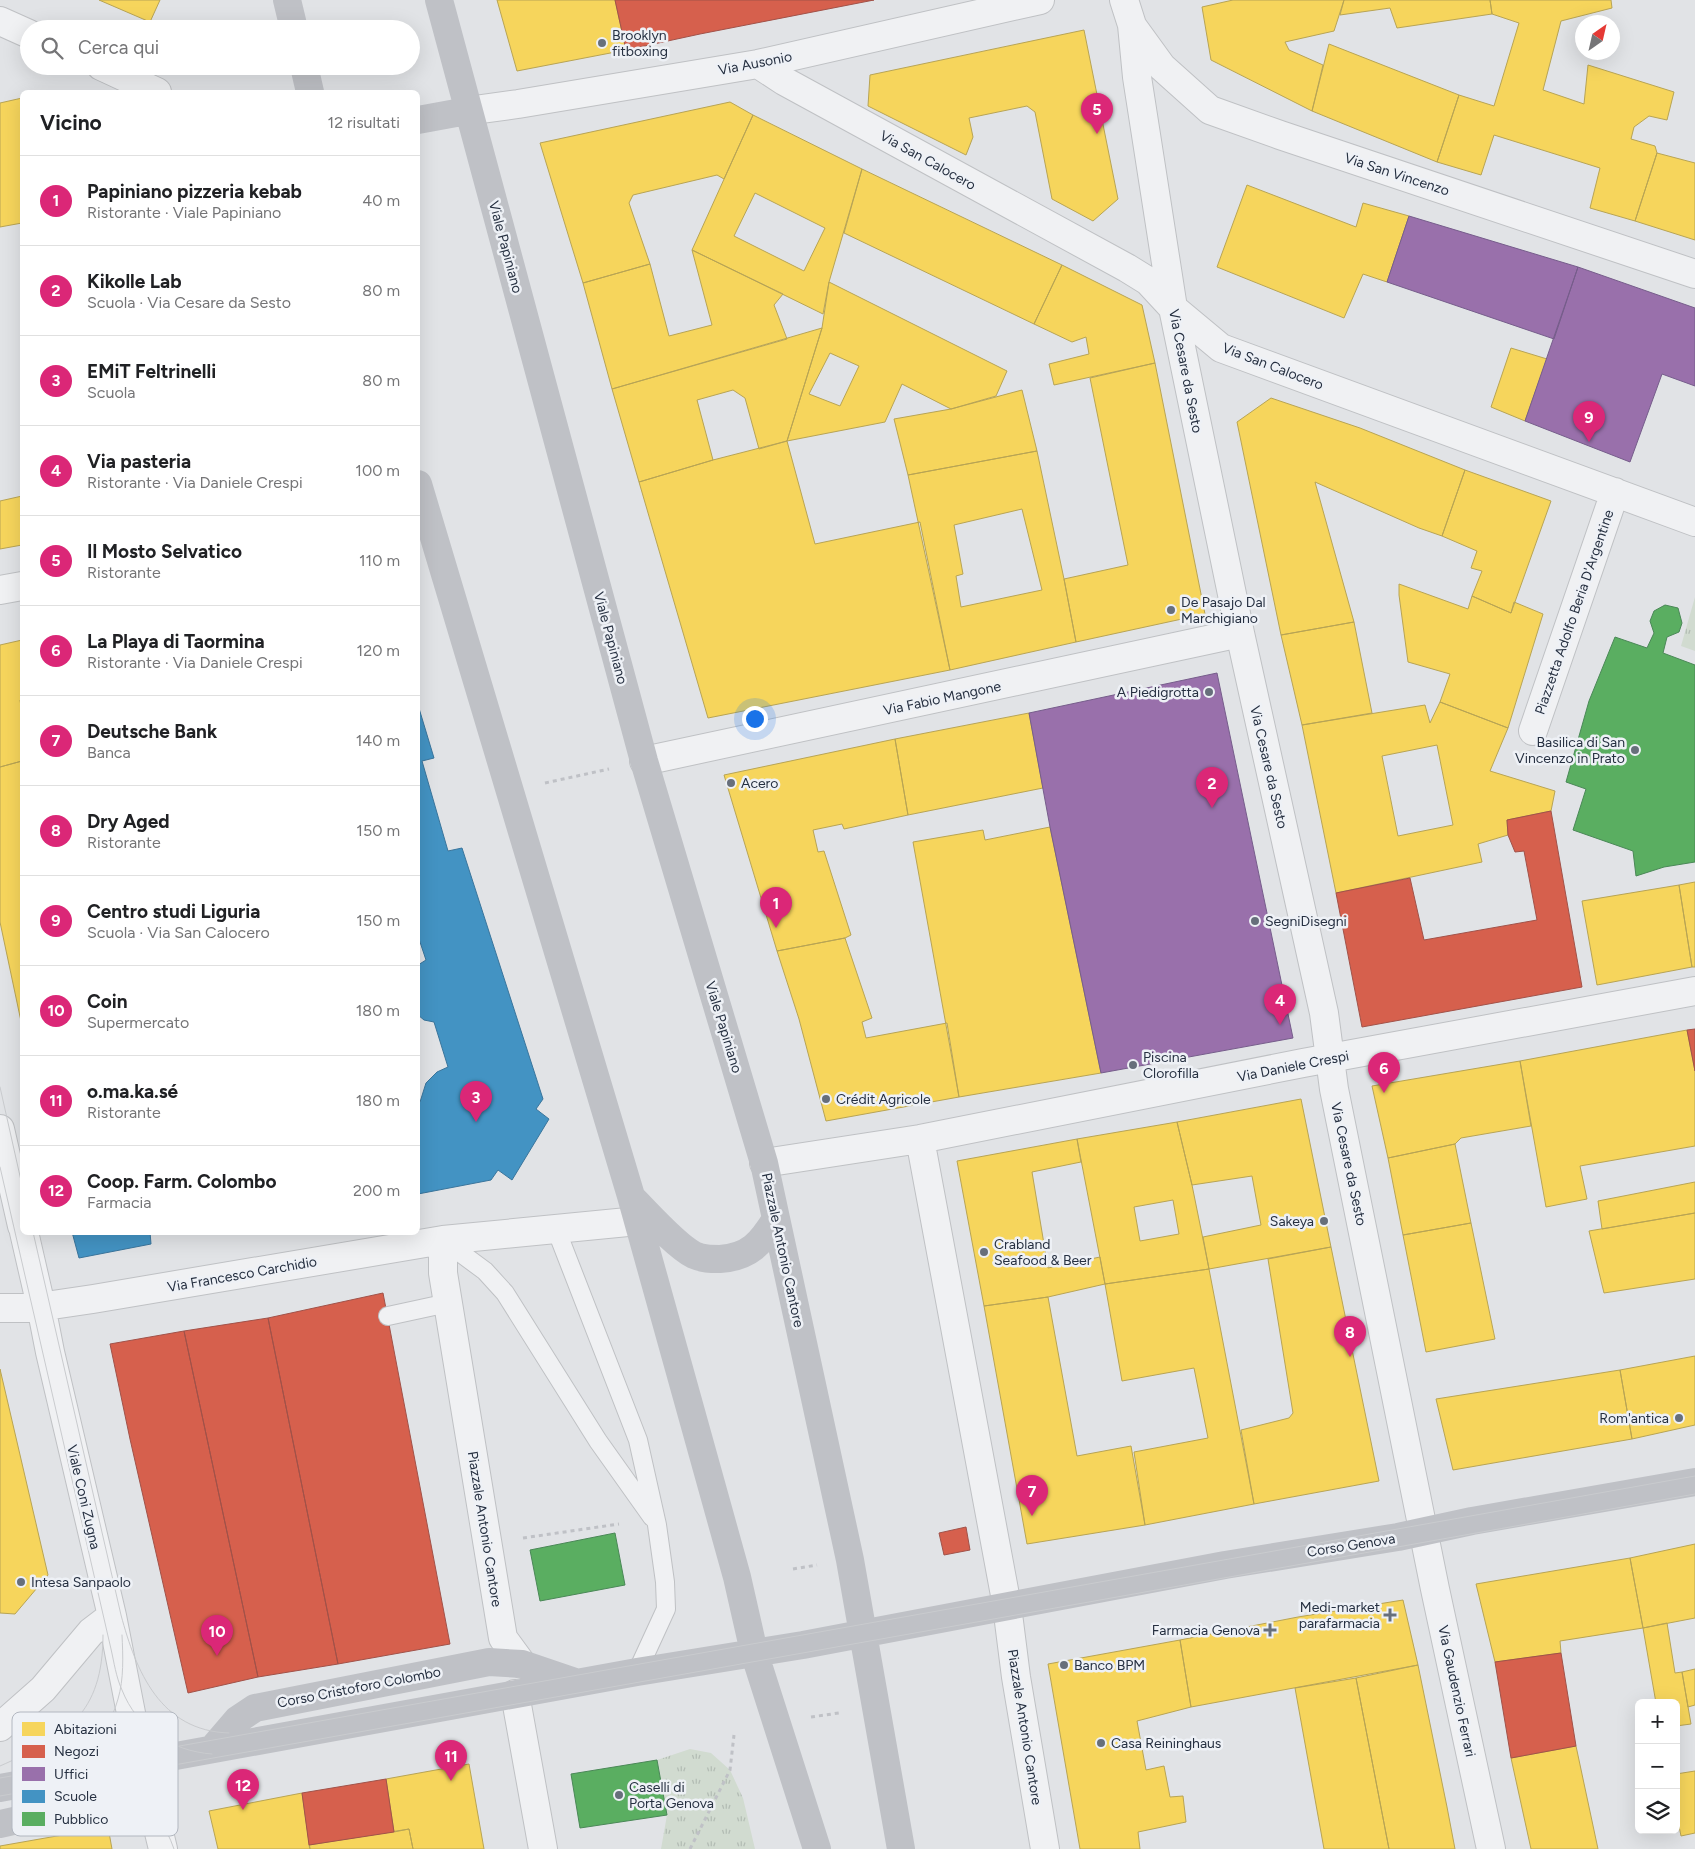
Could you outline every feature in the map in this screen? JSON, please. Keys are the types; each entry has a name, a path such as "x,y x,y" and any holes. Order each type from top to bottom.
{"main road":[{"path":"287,0 292,20"},
{"name":"Viale Papiniano","path":"439,0 467,111 484,165 644,761 764,1163"},
{"path":"306,75 310,90"},
{"path":"420,120 467,111"},
{"path":"420,499 634,1209 737,1577 754,1652 817,1849"},
{"name":"Piazzale Antonio Cantore","path":"764,1163 848,1550 901,1849"},
{"path":"634,1209 692,1254 705,1259 727,1258 747,1253 757,1246 776,1219"},
{"name":"Corso Genova","path":"1007,1606 1225,1565 1425,1533 1472,1521 1695,1482"},
{"path":"178,1753 863,1634 1007,1606"},
{"name":"Corso Cristoforo Colombo","path":"213,1748 237,1720 255,1708 489,1662 522,1664"},
{"path":"522,1664 579,1683"}],"street":[{"name":"Via Ausonio","path":"467,111 758,64 1040,0"},
{"name":"Via San Vincenzo","path":"1128,13 1162,66 1210,110 1695,274"},
{"name":"Via Cesare da Sesto","path":"1128,13 1173,308 1240,633 1324,1014 1329,1058 1425,1533"},
{"path":"0,22 20,30"},
{"name":"Via San Calocero","path":"758,64 784,81 1127,268 1148,281 1173,308 1221,348 1695,522"},
{"path":"112,77 151,90"},
{"name":"Piazzetta Adolfo Beria D'Argentine","path":"1533,731 1615,492"},
{"path":"0,590 20,586"},
{"name":"Via Fabio Mangone","path":"644,761 1240,633"},
{"name":"Via Daniele Crespi","path":"920,1139 1329,1058 1695,991"},
{"path":"0,1129 20,1217"},
{"name":"Piazzale Antonio Cantore","path":"764,1163 920,1139 1007,1606 1016,1677 1045,1849"},
{"path":"443,1240 556,1229 634,1209"},
{"name":"Viale Coni Zugna","path":"25,1235 112,1616 131,1712"},
{"name":"Piazzale Antonio Cantore","path":"443,1240 443,1272 503,1638 522,1664"},
{"name":"Via Francesco Carchidio","path":"0,1308 41,1306 93,1299 443,1240"},
{"name":"Via Gaudenzio Ferrari","path":"1425,1533 1491,1849"},
{"path":"17,1712 43,1689 91,1632 112,1616"},
{"path":"515,1694 543,1849"},
{"path":"0,1727 12,1716"},
{"name":"Viale Coni Zugna","path":"160,1836 163,1849"}],"lane":[{"path":"556,1229 638,1440 657,1525 666,1582 666,1609 637,1672"},
{"path":"443,1240 485,1271 505,1292 598,1442 657,1525"},
{"path":"388,1316 448,1303"}],"path":[{"path":"509,791 644,761"},
{"path":"523,1538 620,1524"},
{"path":"793,1569 825,1564"},
{"path":"810,1717 839,1713"},
{"path":"690,1849 730,1770 734,1734"}],"green space":[{"path":"1695,597 1695,651 1681,646"},
{"path":"690,1749 711,1753 730,1770 743,1798 755,1849 661,1849 667,1815 657,1760"}],"building: Abitazioni":[{"path":"99,0 160,0 151,20 145,20"},
{"path":"497,0 615,0 626,50 517,71"},
{"path":"1233,0 1344,0 1334,31 1285,42 1289,50 1323,65 1312,111 1211,60 1202,7"},
{"path":"1344,0 1490,0 1492,14 1397,28 1390,8 1340,15"},
{"path":"1490,0 1611,0 1612,8 1585,15 1575,15 1575,17 1561,21 1543,90 1584,104 1588,65 1674,92 1667,120 1649,116 1634,127 1631,139 1655,146 1657,153 1635,221 1590,208 1600,168 1494,135 1481,175 1437,162 1459,95 1494,106 1519,23 1492,14"},
{"path":"1084,30 1118,199 1093,221 1052,199 1035,112 1027,106 969,118 973,137 966,155 868,106 870,75"},
{"path":"1329,44 1459,95 1437,162 1312,111"},
{"path":"20,98 20,223 0,227 0,103"},
{"path":"730,102 753,115 724,179 717,175 633,195 629,203 650,264 583,283 540,143"},
{"path":"753,115 862,169 829,282 823,314 692,250","holes":["755,193 825,228 804,271 734,236"]},
{"path":"1657,153 1695,163 1695,240 1635,221"},
{"path":"862,169 1062,265 1034,324 844,233"},
{"path":"1247,185 1356,227 1363,203 1409,216 1387,282 1363,274 1344,318 1217,267"},
{"path":"692,250 783,294 774,305 787,339 612,389 583,283 650,264 669,336 712,325"},
{"path":"1062,265 1142,305 1155,363 1054,385 1049,364 1089,354 1086,337 1072,342 1034,324"},
{"path":"829,282 1007,371 996,396 951,409 902,384 885,422 787,441 822,328","holes":["830,353 859,366 840,406 809,394"]},
{"path":"822,328 787,441 759,449 745,398 733,390 697,400 713,460 639,482 612,389"},
{"path":"1511,348 1547,359 1525,421 1491,407"},
{"path":"1155,363 1205,614 1076,642 1064,579 1128,565 1090,378"},
{"path":"1022,390 1037,451 908,475 894,419 951,409"},
{"path":"1271,398 1360,428 1465,470 1442,536 1419,528 1315,482 1354,622 1281,635 1237,422"},
{"path":"787,441 815,544 920,522 950,670 708,718 639,482"},
{"path":"1037,451 1076,642 950,670 908,475","holes":["1022,509 1042,590 961,607 956,576 963,574 954,525"]},
{"path":"1465,470 1551,501 1511,613 1472,596 1482,571 1471,568 1477,551 1442,536"},
{"path":"20,496 20,545 0,549 0,501"},
{"path":"1399,584 1468,609 1472,596 1511,613 1514,602 1543,614 1508,728 1440,702 1450,674 1408,662"},
{"path":"1354,622 1372,713 1302,725 1281,635"},
{"path":"20,640 20,762 0,767 0,645"},
{"path":"1440,702 1508,728 1490,771 1555,791 1551,811 1507,820 1508,835 1478,844 1482,862 1336,893 1302,725 1425,705 1430,723","holes":["1437,745 1453,825 1398,836 1382,756"]},
{"path":"1029,713 1043,788 908,815 895,739"},
{"path":"895,739 908,815 844,829 842,824 813,830 818,852 824,851 851,935 845,938 777,951 724,775"},
{"path":"20,762 20,1017 0,922 0,767"},
{"path":"1050,827 1101,1073 959,1097 913,842 983,830 985,840"},
{"path":"1695,882 1695,967 1692,967 1679,885"},
{"path":"1679,885 1692,967 1597,985 1582,901"},
{"path":"845,938 872,1018 862,1022 866,1038 947,1023 959,1097 826,1121 799,1019 777,951"},
{"path":"1687,1030 1695,1071 1695,1146 1580,1166 1587,1199 1546,1207 1520,1061"},
{"path":"1520,1061 1531,1126 1461,1138 1455,1144 1388,1158 1372,1086"},
{"path":"1301,1099 1331,1247 1209,1269 1203,1237 1261,1225 1252,1176 1192,1185 1177,1122"},
{"path":"1177,1122 1209,1269 1105,1284 1077,1139","holes":["1173,1200 1179,1234 1140,1241 1134,1207"]},
{"path":"1077,1139 1081,1162 1032,1172 1048,1268 1100,1257 1105,1284 1048,1297 984,1306 957,1161"},
{"path":"1455,1144 1471,1223 1403,1235 1388,1158"},
{"path":"1695,1182 1695,1213 1602,1229 1598,1201"},
{"path":"1695,1213 1695,1279 1604,1293 1589,1231"},
{"path":"1471,1223 1495,1339 1426,1352 1403,1235"},
{"path":"1331,1247 1379,1481 1254,1504 1241,1430 1289,1418 1293,1413 1268,1259"},
{"path":"1209,1269 1254,1504 1145,1525 1134,1452 1208,1438 1194,1368 1122,1381 1105,1284"},
{"path":"1048,1297 1077,1456 1131,1446 1145,1525 1027,1544 984,1306"},
{"path":"1695,1356 1695,1425 1632,1439 1620,1370"},
{"path":"0,1369 48,1575 15,1614 0,1613"},
{"path":"1620,1370 1632,1439 1453,1470 1436,1399"},
{"path":"1695,1544 1695,1618 1643,1628 1630,1558"},
{"path":"1630,1558 1643,1628 1560,1641 1561,1653 1495,1662 1476,1584"},
{"path":"1403,1600 1418,1665 1191,1707 1180,1640 1298,1617"},
{"path":"1667,1623 1675,1673 1682,1672 1691,1724 1680,1725 1680,1699 1655,1699 1643,1628"},
{"name":"Casa Reininghaus","path":"1180,1640 1191,1707 1137,1721 1146,1770 1164,1766 1170,1797 1183,1796 1186,1822 1138,1832 1140,1849 1080,1849 1048,1664"},
{"path":"1418,1665 1455,1849 1389,1849 1356,1678"},
{"path":"1695,1669 1695,1705 1688,1707 1682,1672"},
{"path":"1356,1678 1389,1849 1324,1849 1295,1688"},
{"path":"1576,1746 1598,1849 1531,1849 1511,1758"},
{"path":"469,1764 484,1849 413,1849 409,1829 394,1832 386,1779"},
{"path":"1695,1771 1695,1833 1681,1836 1680,1831 1680,1773"},
{"path":"302,1793 310,1849 218,1849 209,1811"},
{"path":"409,1829 413,1849 310,1849 309,1845"},
{"path":"57,1836 110,1836 112,1849 0,1849 0,1846"}],"building: Negozi":[{"path":"615,0 874,0 626,50"},
{"path":"1551,811 1582,987 1362,1027 1336,893 1410,878 1424,940 1537,920 1524,851 1515,852 1508,835 1507,820"},
{"path":"1695,1029 1695,1071 1687,1030"},
{"path":"383,1293 450,1644 338,1664 268,1318"},
{"path":"268,1318 338,1664 258,1677 184,1331"},
{"path":"184,1331 258,1677 188,1693 110,1344"},
{"path":"966,1527 970,1550 944,1555 939,1533"},
{"path":"1561,1653 1576,1746 1511,1758 1495,1662"},
{"path":"386,1779 394,1832 309,1845 302,1793"}],"building: Uffici":[{"path":"1409,216 1578,267 1554,339 1387,282"},
{"path":"1578,267 1695,308 1695,386 1662,374 1630,462 1525,421"},
{"path":"1217,673 1293,1038 1101,1073 1050,827 1029,713"}],"building: Scuole":[{"path":"420,712 434,758 422,761 448,851 462,848 543,1099 536,1109 549,1119 512,1180 498,1170 491,1180 420,1194 420,1102 426,1083 437,1072 448,1067 434,1022 424,1020 420,1017 420,964 426,960 420,942"},
{"path":"73,1235 150,1235 151,1244 79,1258"}],"building: Pubblico":[{"name":"Basilica di San Vincenzo in Prato","path":"1665,605 1678,608 1682,623 1679,632 1667,637 1663,653 1695,665 1695,862 1664,867 1636,876 1633,851 1573,830 1586,789 1566,782 1589,701 1615,637 1647,648 1654,633 1650,621 1654,611"},
{"path":"615,1533 625,1585 540,1601 530,1550"},
{"name":"Caselli di Porta Genova","path":"657,1760 667,1815 580,1828 571,1774"}],"tram line":[{"path":"0,1087 20,1176"},
{"path":"0,1167 115,1670 128,1704 134,1712"},
{"path":"34,1235 127,1636 134,1657 144,1676 155,1694 171,1712"},
{"path":"178,1746 1695,1476"},
{"path":"178,1764 1695,1494"},
{"path":"82,1712 88,1704 96,1685 101,1662 103,1635"},
{"path":"113,1712 120,1691 123,1667 122,1635"},
{"path":"178,1717 205,1730 229,1733"},
{"path":"178,1746 197,1752 212,1754"},
{"path":"0,1766 12,1760"},
{"path":"0,1778 12,1776"},
{"path":"0,1796 12,1794"},
{"path":"169,1836 174,1849"}],"place":[{"name":"Brooklyn fitboxing","path":"602,43"},
{"name":"Il Mosto Selvatico","path":"1097,134"},
{"name":"Centro studi Liguria","path":"1589,442"},
{"name":"De Pasajo Dal Marchigiano","path":"1171,610"},
{"name":"A Piedigrotta","path":"1209,692"},
{"name":"Basilica di San Vincenzo in Prato","path":"1635,750"},
{"name":"Acero","path":"731,783"},
{"name":"Kikolle Lab","path":"1212,808"},
{"name":"SegniDisegni","path":"1255,921"},
{"name":"Papiniano pizzeria kebab","path":"776,928"},
{"name":"Via pasteria","path":"1280,1025"},
{"name":"Piscina Clorofilla","path":"1133,1065"},
{"name":"La Playa di Taormina","path":"1384,1093"},
{"name":"Crédit Agricole","path":"826,1099"},
{"name":"EMiT Feltrinelli","path":"476,1122"},
{"name":"Sakeya","path":"1324,1221"},
{"name":"Crabland Seafood & Beer","path":"984,1252"},
{"name":"Dry Aged","path":"1350,1357"},
{"name":"Rom'antica","path":"1679,1418"},
{"name":"Deutsche Bank","path":"1032,1516"},
{"name":"Intesa Sanpaolo","path":"21,1582"},
{"name":"Medi-market parafarmacia","path":"1390,1615"},
{"name":"Farmacia Genova","path":"1270,1630"},
{"name":"Coin","path":"217,1656"},
{"name":"Banco BPM","path":"1064,1665"},
{"name":"Casa Reininghaus","path":"1101,1743"},
{"name":"o.ma.ka.sé","path":"451,1781"},
{"name":"Caselli di Porta Genova","path":"619,1795"},
{"name":"Coop. Farm. Colombo","path":"243,1810"}]}
